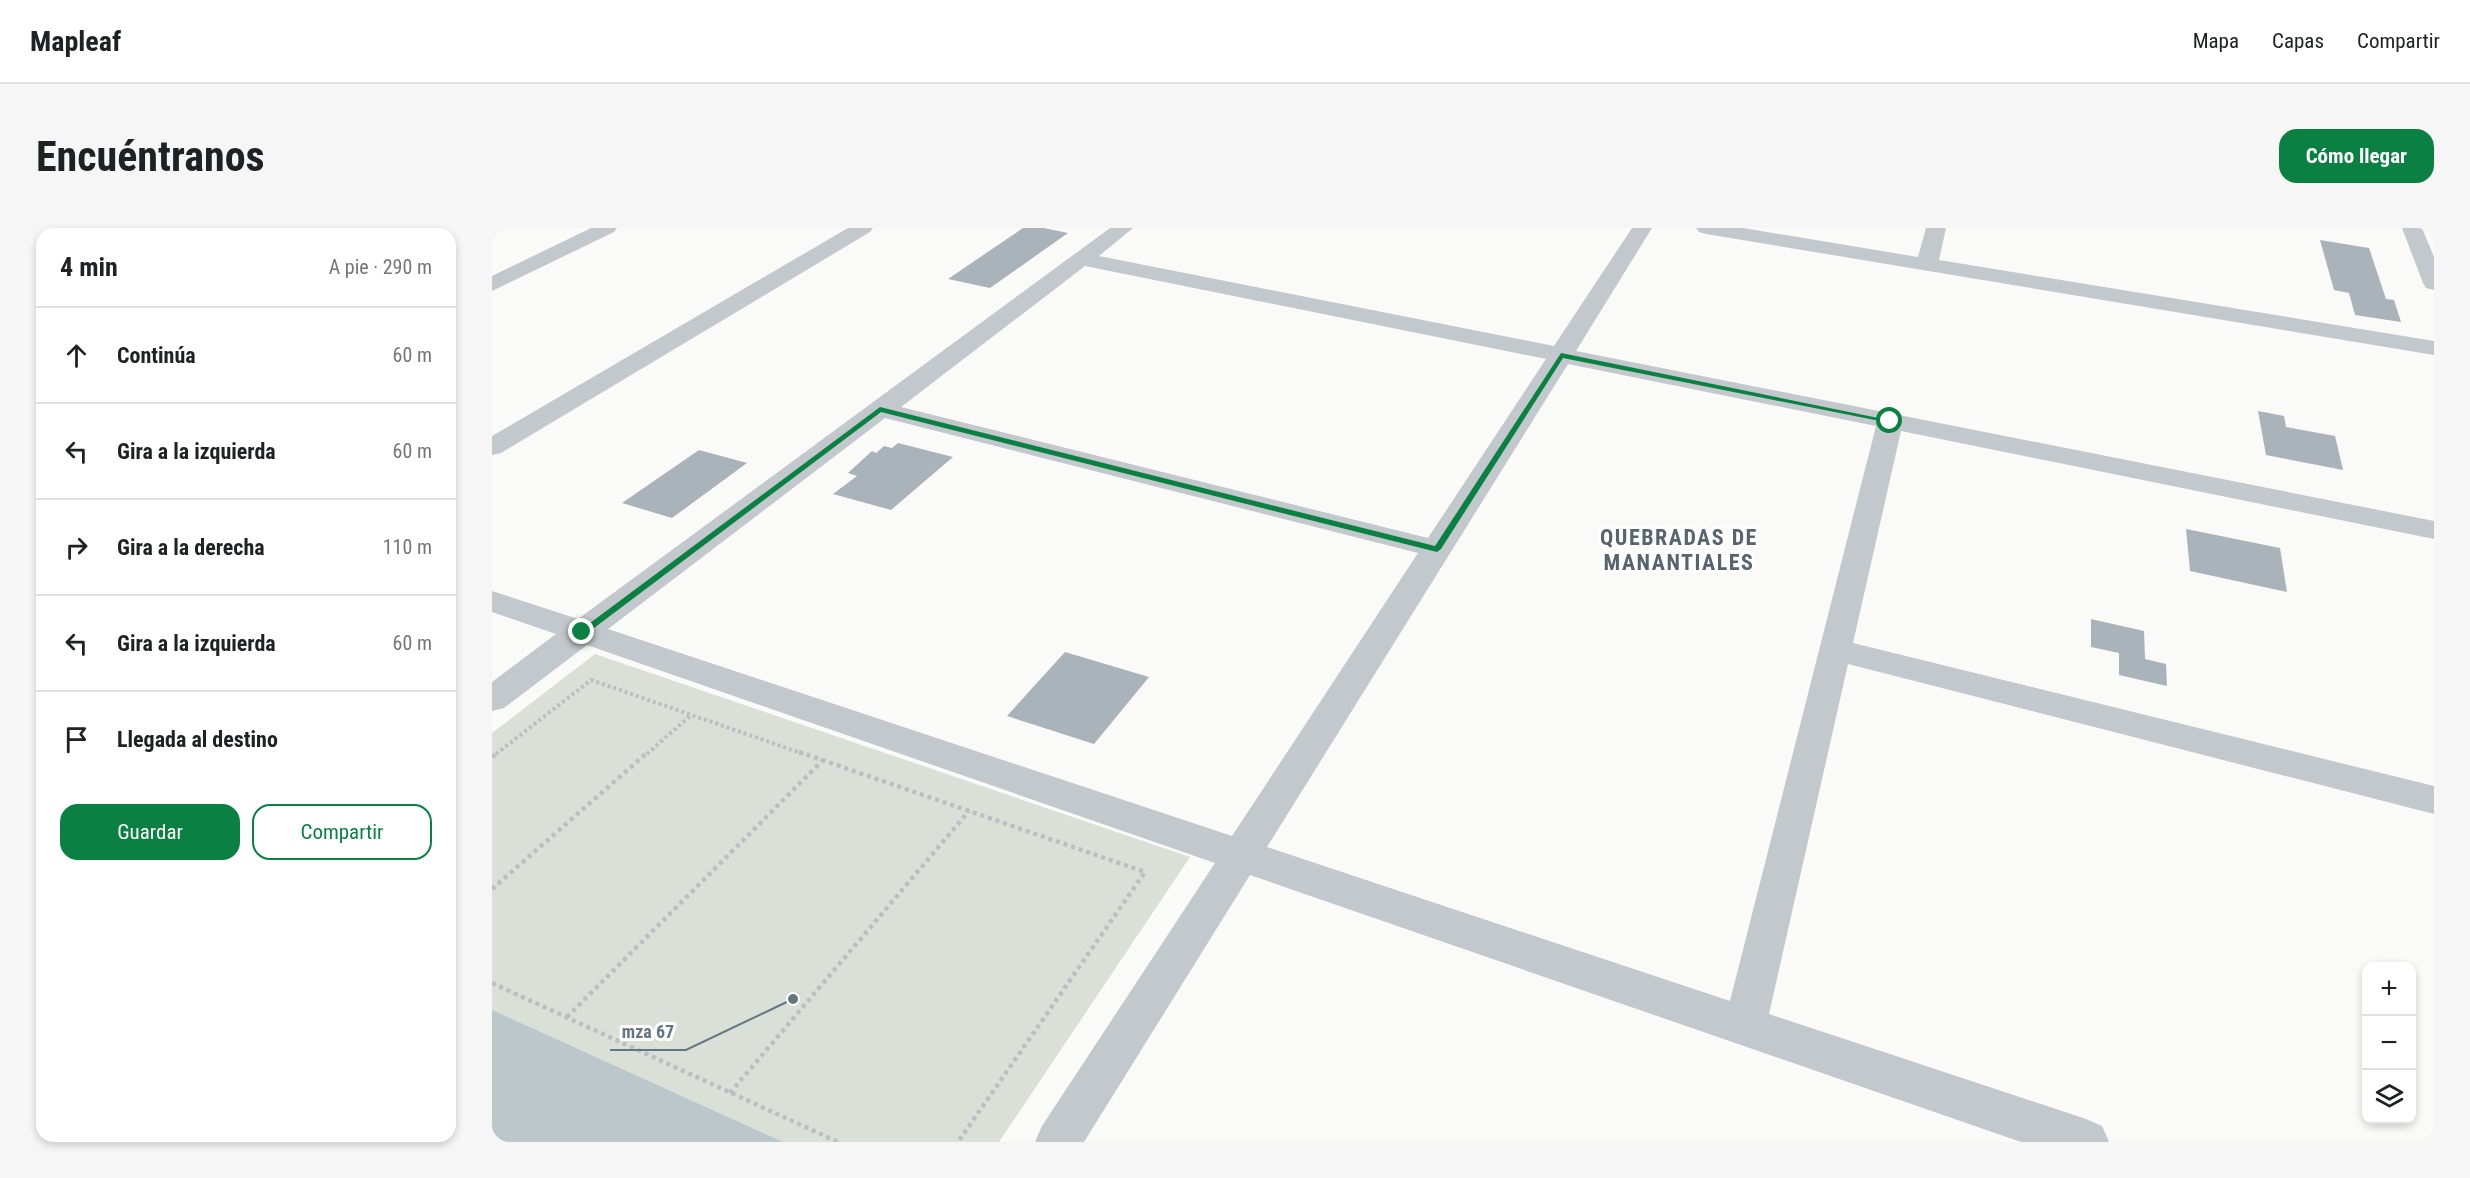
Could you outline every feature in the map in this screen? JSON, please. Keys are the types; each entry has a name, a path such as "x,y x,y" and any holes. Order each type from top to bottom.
{"street":[{"path":"492,284 607,228"},
{"path":"492,447 863,228"},
{"path":"492,699 1123,228"},
{"path":"1058,1142 1642,228"},
{"path":"1706,228 2434,348"},
{"path":"1928,265 1936,228"},
{"path":"2412,228 2434,283"},
{"path":"1081,259 2434,530"},
{"path":"880,409 1437,549"},
{"path":"1745,1026 1890,421"},
{"path":"492,601 2086,1142"},
{"path":"1835,650 2434,800"}],"path":[{"path":"492,757 591,680 1145,872 958,1142"},
{"path":"492,889 692,714"},
{"path":"567,1017 823,760"},
{"path":"730,1093 969,811"},
{"path":"492,982 837,1142"}],"shaded area":[{"path":"595,654 1190,857 999,1142 492,1142 492,733"},
{"path":"492,1010 783,1142 492,1142"}],"building":[{"path":"1023,228 1044,228 1068,233 990,288 948,279"},
{"path":"2320,240 2369,248 2386,299 2394,300 2401,322 2355,315 2349,293 2334,290"},
{"path":"2258,411 2284,416 2286,427 2335,436 2343,470 2266,455"},
{"path":"898,443 953,457 891,510 833,494 857,476 848,473 872,451 876,453 884,446 892,448"},
{"path":"699,450 747,463 672,518 622,503"},
{"path":"2186,529 2280,548 2287,592 2190,571"},
{"path":"2091,619 2144,631 2145,659 2166,664 2167,686 2119,675 2119,653 2091,647"},
{"path":"1065,652 1149,677 1094,744 1007,716"}],"place":[{"name":"mza 67","path":"793,999"}],"district":[{"name":"QUEBRADAS DE MANANTIALES","path":"1679,550"}],"route":[{"path":"582,632 880,409 1437,549 1561,355 1890,421"}]}
